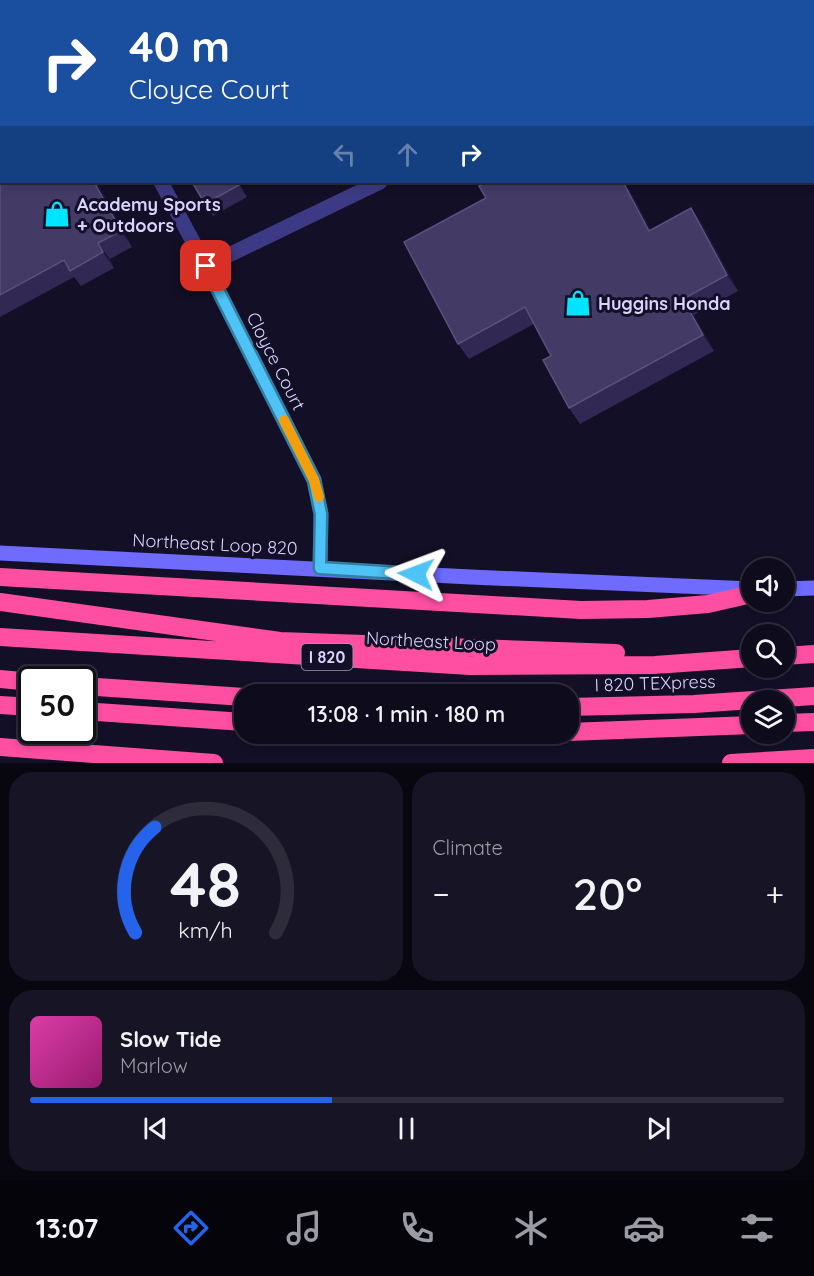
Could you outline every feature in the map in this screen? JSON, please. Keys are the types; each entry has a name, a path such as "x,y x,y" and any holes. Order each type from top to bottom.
{"highway":[{"path":"0,577 581,610 648,609 708,604 741,595"},
{"path":"0,602 280,641 626,654 655,665"},
{"name":"Northeast Loop","path":"0,637 470,666 655,665 741,659"},
{"path":"795,655 814,654"},
{"path":"0,679 18,681"},
{"path":"96,687 234,696"},
{"name":"I 820 TEXpress","path":"579,706 694,704 814,696"},
{"path":"0,705 18,706"},
{"path":"96,712 234,721"},
{"path":"795,723 814,722"},
{"path":"579,732 741,725"},
{"path":"0,747 214,763"},
{"path":"730,763 814,758"}],"main road":[{"name":"Northeast Loop 820","path":"0,553 741,591"},
{"path":"795,589 814,588"}],"street":[{"name":"Cloyce Court","path":"162,183 314,480 321,514 320,568"},
{"path":"206,266 378,183"}],"building":[{"name":"Academy Sports + Outdoors","path":"0,183 95,183 121,231 98,243 103,252 70,271 64,260 0,295"},
{"path":"193,183 238,183 239,185 205,204"},
{"name":"Huggins Honda","path":"486,183 624,183 649,231 691,208 727,275 683,299 703,335 569,408 543,360 551,356 525,307 458,344 404,242 486,198 479,186"}],"slow traffic":[{"path":"284,420 314,480 319,497"}],"place":[{"name":"Academy Sports + Outdoors","path":"57,214"},
{"name":"Huggins Honda","path":"578,303"}],"route":[{"path":"206,266 314,480 321,514 320,568 416,574"}]}
